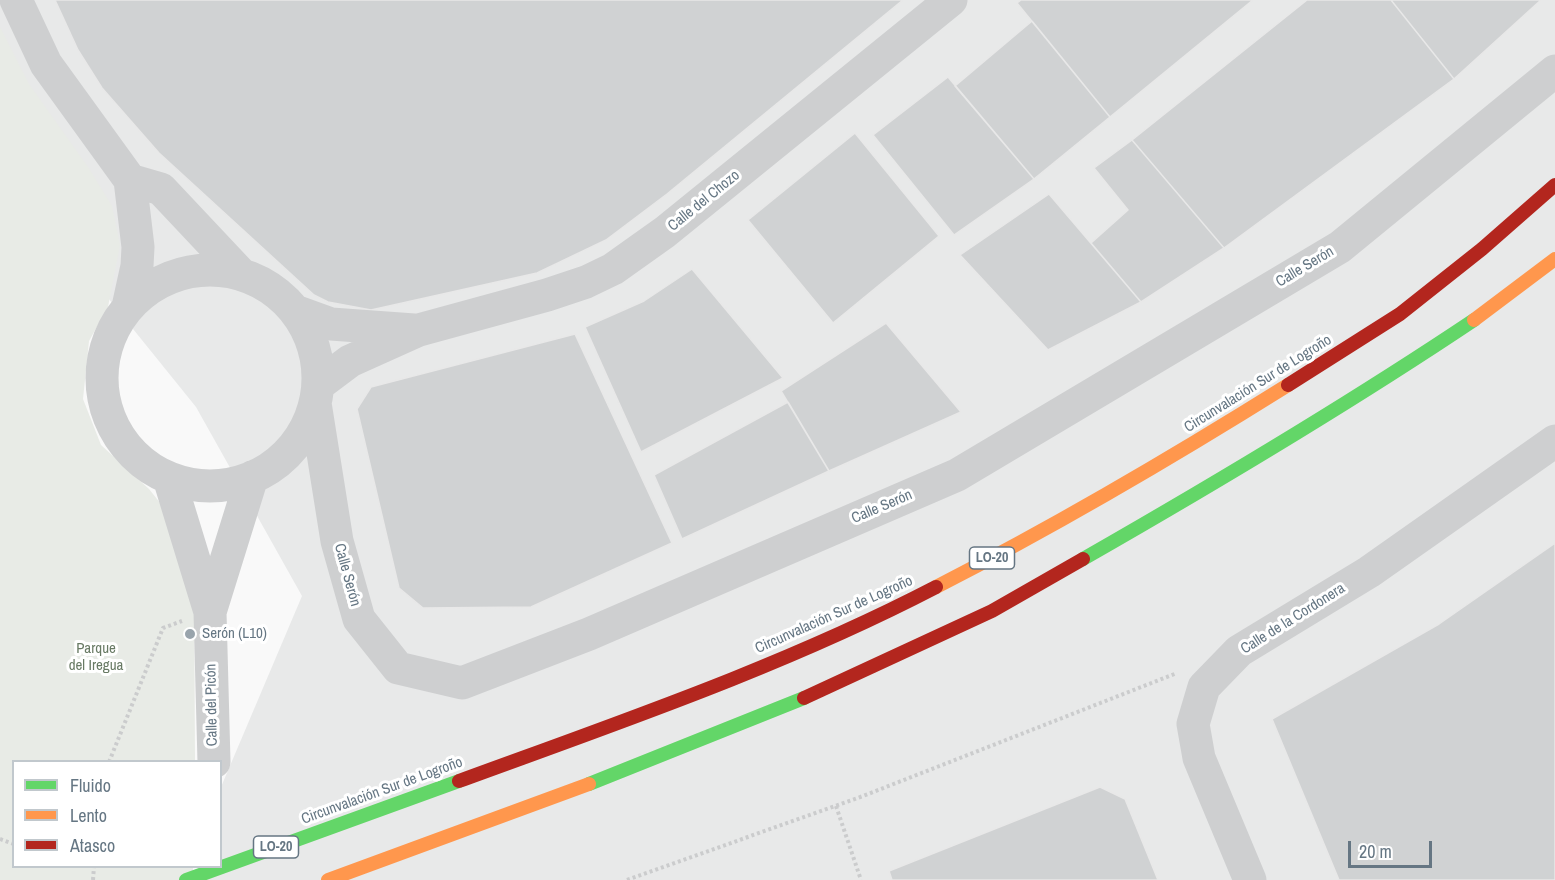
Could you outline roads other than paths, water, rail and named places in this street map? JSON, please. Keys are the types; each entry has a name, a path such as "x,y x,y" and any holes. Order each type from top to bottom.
{"highway":[{"path":"1482,249 1555,171"},
{"name":"Circunvalación Sur de Logroño","path":"222,867 664,705 895,608 1049,529 1196,443 1400,314 1482,249 1555,185"},
{"path":"328,880 781,708 992,611 1233,474 1372,388 1491,308 1555,259"},
{"name":"Circunvalación Sur de Logroño","path":"186,880 219,868"}],"street":[{"path":"16,0 46,64 130,180 138,247 137,266 128,307"},
{"name":"Calle del Chozo","path":"316,394 350,362 419,330 547,295 586,282 613,269 665,232 951,0"},
{"name":"Calle Serón","path":"295,311 313,346 316,394 337,541 359,619 398,668 462,683 589,634 957,475 1340,247 1555,71"},
{"path":"130,180 161,189 241,274"},
{"path":"295,311 271,288 241,274 210,270 179,274 151,287 128,307 113,329 102,367 104,402 117,434 139,460 169,478 197,485 216,485 252,477 281,459 302,434 316,394"},
{"name":"Calle del Chozo","path":"295,311 331,324 419,330"},
{"name":"Calle de la Cordonera","path":"1250,880 1199,758 1193,724 1204,687 1239,651 1369,572 1555,441"},
{"name":"Calle del Picón","path":"210,612 252,477"},
{"name":"Calle del Picón","path":"169,478 210,612 214,760"}],"place":[{"name":"Serón (L10)","path":"190,634"}],"park label":[{"name":"Parque del Iregua","path":"96,658"}]}
